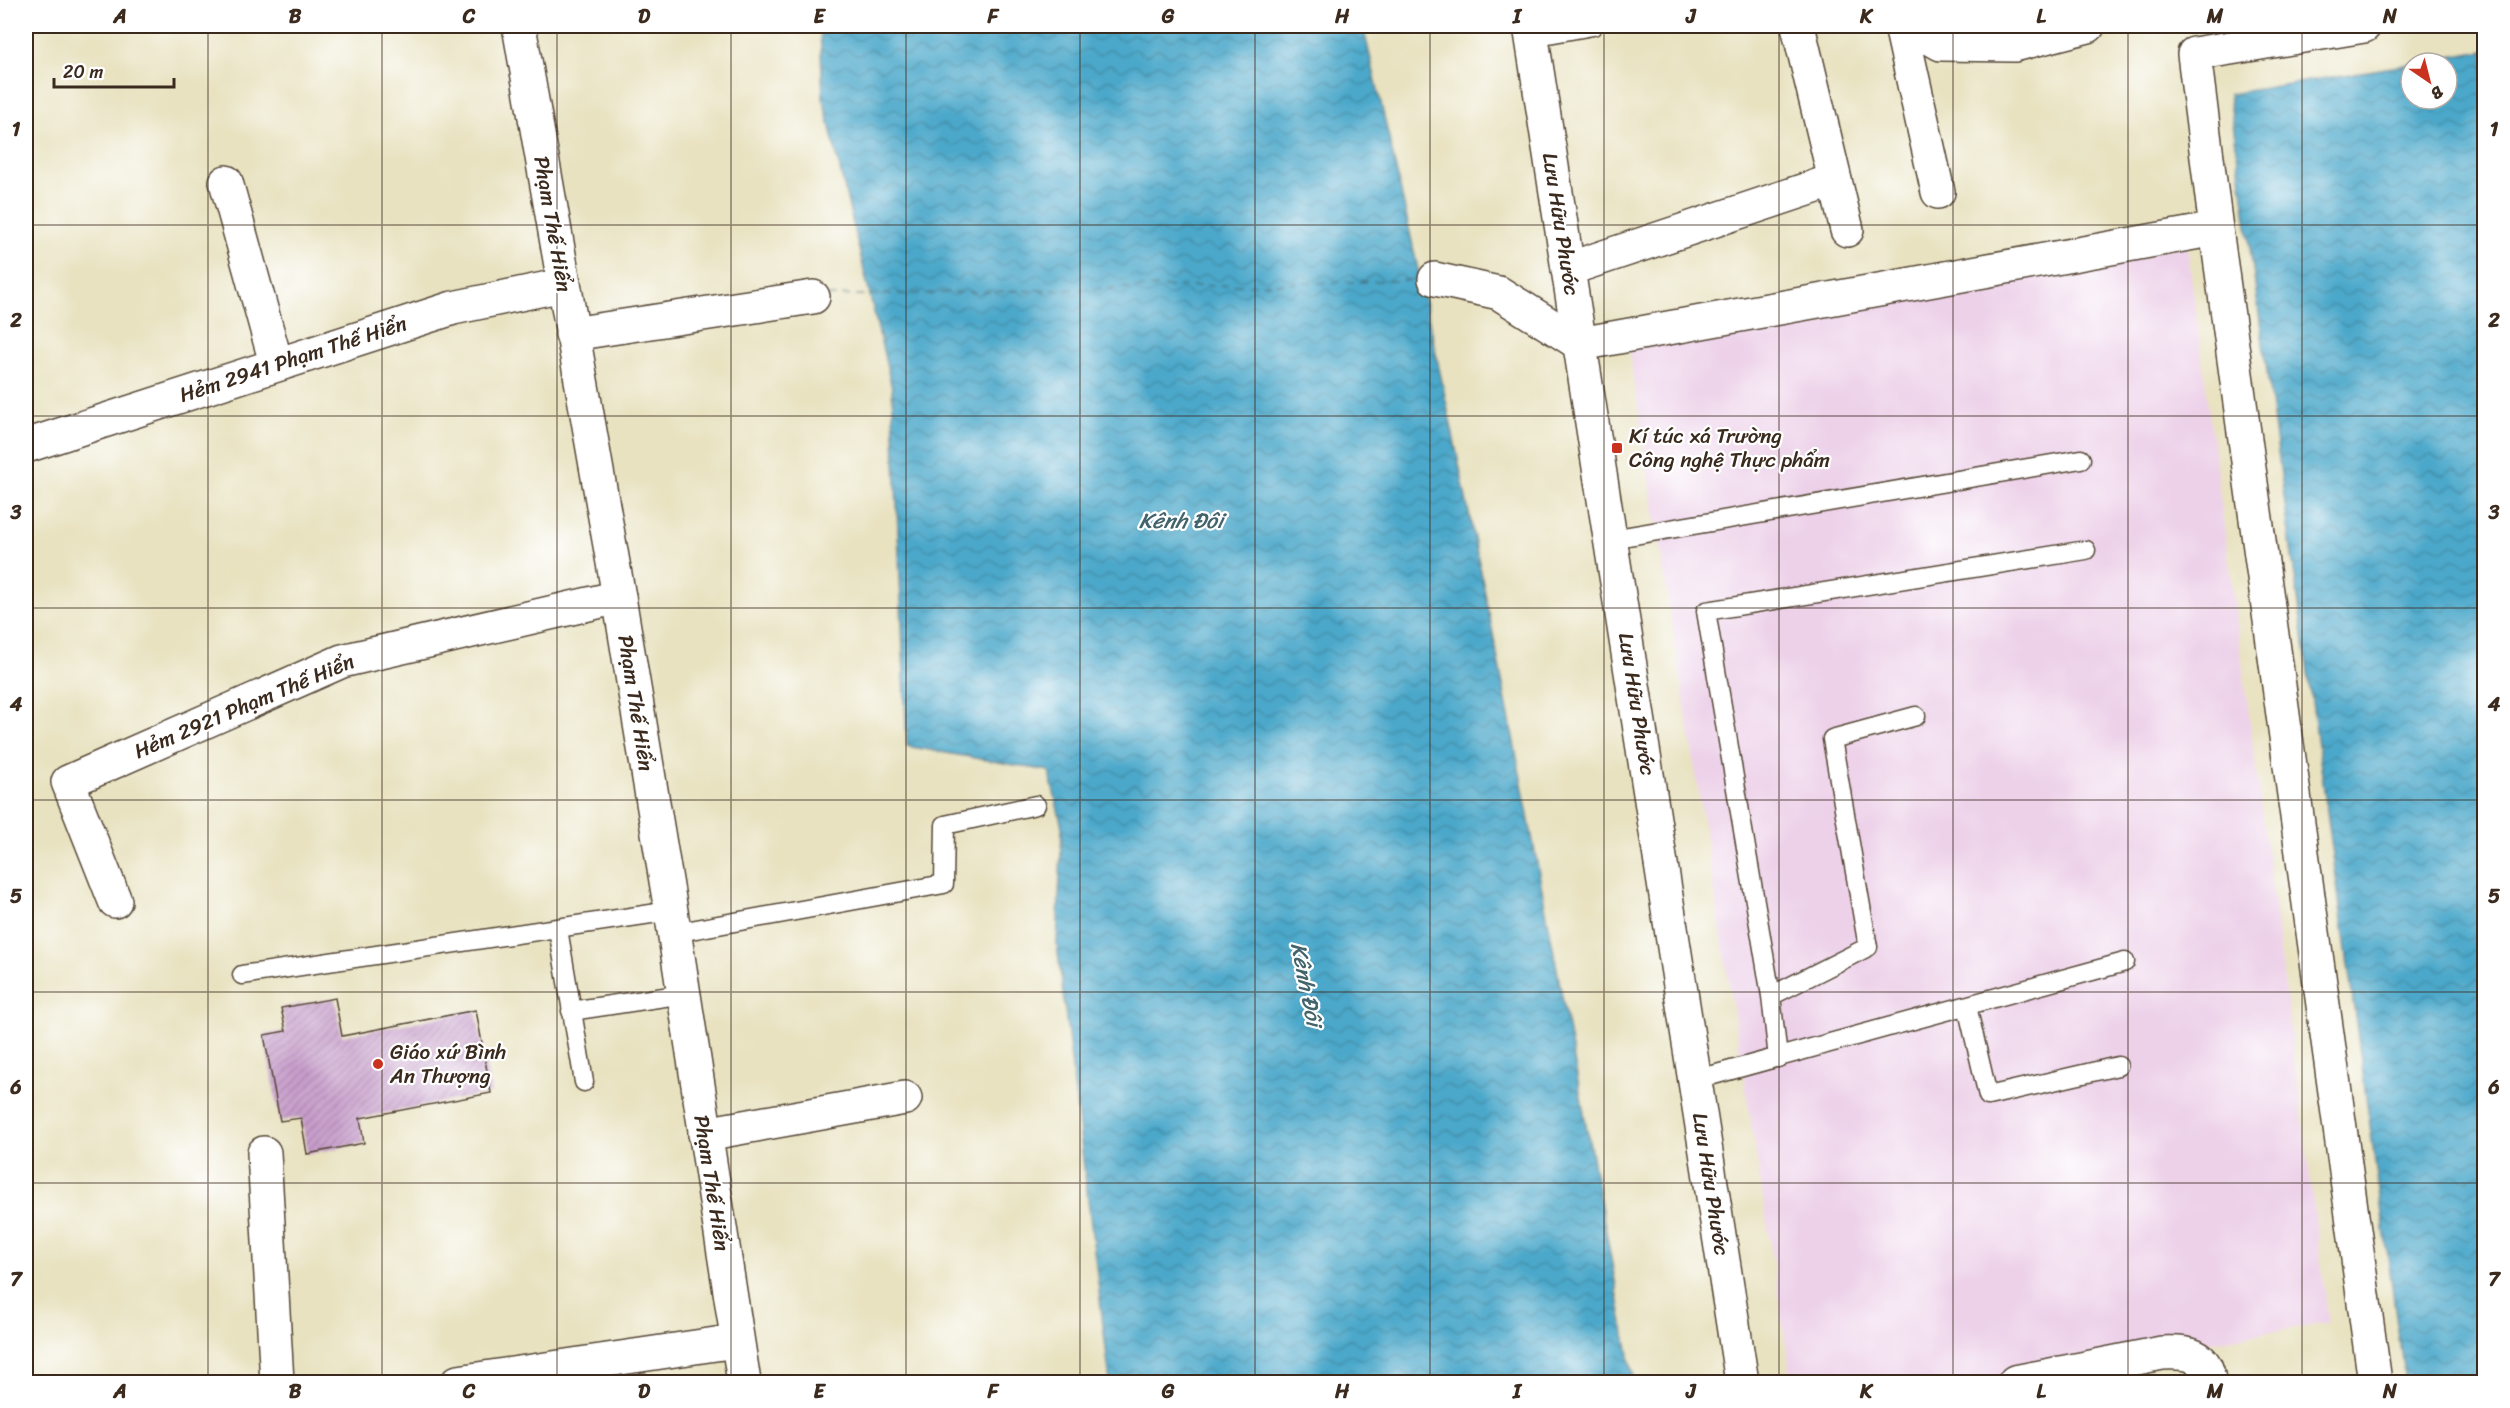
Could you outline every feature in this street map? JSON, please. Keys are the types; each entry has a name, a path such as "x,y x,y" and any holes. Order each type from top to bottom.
{"street":[{"name":"Phạm Thế Hiển","path":"519,26 619,597 673,922 744,1383"},
{"path":"1798,26 1847,230"},
{"path":"1901,26 1938,192"},
{"path":"1909,26 1941,44 2014,45 2088,26"},
{"path":"2364,26 2194,54 2374,1383"},
{"name":"Lưu Hữu Phước","path":"1531,31 1742,1383"},
{"path":"1568,269 1835,180"},
{"path":"226,182 276,363"},
{"path":"1435,279 1499,293 1580,344 2216,229"},
{"name":"Hẻm 2941 Phạm Thế Hiển","path":"26,446 276,363 453,308 563,285"},
{"path":"572,334 813,297"},
{"name":"Hẻm 2921 Phạm Thế Hiển","path":"115,901 68,782 342,661 619,597"},
{"path":"705,1134 905,1098"},
{"path":"264,1153 277,1383"},
{"path":"468,1382 736,1341"},
{"path":"2015,1383 2163,1353 2183,1352 2198,1358 2208,1369 2209,1383"}],"lane":[{"path":"1531,31 1593,26"},
{"path":"1611,539 2081,459"},
{"path":"1778,1058 1771,996 1706,611 2086,550"},
{"path":"1771,996 1868,947 1832,739 1916,716"},
{"path":"242,975 558,929 673,922 944,884 945,825 1036,805"},
{"path":"558,929 584,1082"},
{"path":"1695,1080 2126,962"},
{"path":"572,1011 684,994"},
{"path":"1967,1006 1988,1096 2118,1066"}],"shaded area":[{"path":"2187,245 2329,1322 1970,1382 1792,1382 1628,345"}],"water":[{"name":"Kênh Đôi","path":"820,26 1363,26 1402,194 1473,532 1634,1382 1110,1382 1057,944 1062,827 1049,771 907,746 892,388 823,98"},
{"path":"2484,51 2484,1382 2405,1382 2229,94 2399,66 2399,111 2459,111 2459,55"}],"building":[{"name":"Giáo xứ Bình An Thượng","path":"335,998 342,1036 476,1010 491,1093 360,1118 364,1143 307,1154 301,1118 280,1121 264,1035 286,1031 281,1008"}],"ferry route":[{"path":"828,296 1420,280"}],"place":[{"name":"Kí túc xá Trường Công nghệ Thực phẩm","path":"1617,448"},
{"name":"Giáo xứ Bình An Thượng","path":"378,1064"}]}
